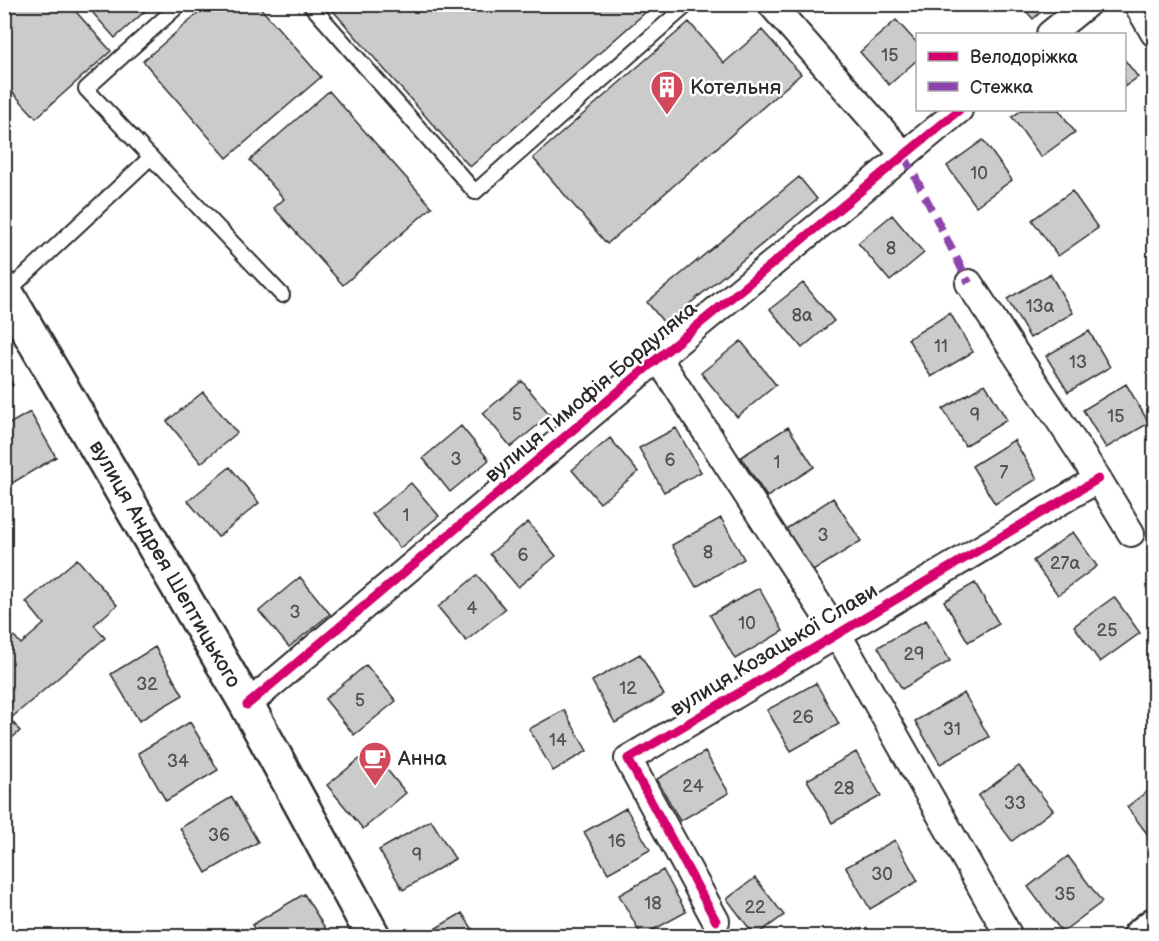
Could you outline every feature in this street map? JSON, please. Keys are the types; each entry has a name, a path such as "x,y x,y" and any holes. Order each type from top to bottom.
{"main road":[{"name":"вулиця Андрея Шептицького","path":"5,292 247,705 373,936"},
{"path":"1140,936 1155,925"}],"street":[{"path":"771,4 904,155"},
{"path":"1051,33 1087,4"},
{"path":"1137,4 1155,33"},
{"name":"вулиця Тимофія Бордуляка","path":"247,705 658,358 958,111"},
{"path":"969,283 1131,533"},
{"name":"вулиця Козацької Слави","path":"658,358 837,633 1009,936"},
{"name":"вулиця Козацької Слави","path":"716,921 628,759 1098,479"}],"lane":[{"path":"180,4 86,89 282,295"},
{"path":"310,4 475,192 687,4"},
{"path":"5,292 151,157"}],"building":[{"path":"4,4 69,4 111,51 36,118 4,83"},
{"path":"85,4 153,4 115,38"},
{"path":"209,4 257,4 321,77 227,158 143,61"},
{"path":"327,4 655,4 470,167"},
{"path":"1020,4 1050,4 1033,19"},
{"path":"896,20 916,42 916,61 889,85 860,52"},
{"name":"Котельня","path":"689,22 724,63 762,30 801,74 607,244 533,158"},
{"path":"1126,62 1138,77 1126,86"},
{"path":"329,91 432,207 343,285 274,208 284,199 250,160"},
{"path":"1021,111 1060,111 1075,132 1041,157 1012,117"},
{"path":"983,140 1012,180 976,206 947,166"},
{"path":"799,177 817,199 665,324 647,302"},
{"path":"1072,191 1098,228 1058,256 1032,220"},
{"path":"892,215 924,253 890,281 858,243"},
{"path":"1050,274 1073,313 1030,338 1007,299"},
{"path":"803,283 834,321 802,348 770,309"},
{"path":"950,313 973,352 931,377 908,339"},
{"path":"1089,331 1110,367 1068,392 1046,356"},
{"path":"741,341 776,385 737,417 701,373"},
{"path":"4,370 13,385 4,390"},
{"path":"522,381 550,415 511,447 483,413"},
{"path":"985,384 1007,420 965,446 943,409"},
{"path":"1126,384 1149,423 1106,448 1083,410"},
{"path":"203,392 237,433 201,463 167,421"},
{"path":"30,412 56,457 4,488 4,427"},
{"path":"461,426 489,460 450,492 423,458"},
{"path":"788,427 814,467 767,497 741,457"},
{"path":"676,428 701,472 664,492 639,448"},
{"path":"610,438 638,472 600,503 572,470"},
{"path":"1014,440 1037,479 995,504 972,466"},
{"path":"230,467 259,503 218,537 188,501"},
{"path":"411,483 439,516 400,548 372,514"},
{"path":"833,498 861,541 813,571 786,529"},
{"path":"721,518 744,559 696,587 672,545"},
{"path":"528,522 556,556 518,587 490,554"},
{"path":"1073,532 1097,566 1058,595 1033,561"},
{"path":"77,559 117,605 94,625 105,638 10,719 20,731 5,744 4,625 21,644 44,624 26,602"},
{"path":"477,575 505,609 466,641 438,607"},
{"path":"300,577 330,614 289,647 259,611"},
{"path":"975,583 999,624 968,642 944,601"},
{"path":"759,588 783,631 735,659 710,615"},
{"path":"1114,597 1140,633 1100,662 1074,626"},
{"path":"926,620 950,661 902,689 878,647"},
{"path":"155,647 183,695 139,721 111,674"},
{"path":"640,654 664,695 615,723 592,681"},
{"path":"366,665 396,701 354,735 325,699"},
{"path":"816,683 839,724 791,751 767,710"},
{"path":"964,693 989,737 940,764 915,721"},
{"path":"564,710 587,751 553,771 529,729"},
{"path":"190,722 218,770 166,801 138,753"},
{"path":"371,750 406,793 363,829 327,785"},
{"path":"705,752 729,793 680,821 657,779"},
{"path":"856,752 881,796 832,823 807,780"},
{"path":"1019,766 1053,810 1012,841 978,796"},
{"path":"1154,786 1154,843 1127,807"},
{"path":"232,797 258,842 206,873 180,828"},
{"path":"626,808 650,850 608,873 584,832"},
{"path":"431,820 455,859 403,890 379,850"},
{"path":"895,840 918,881 870,909 846,867"},
{"path":"1068,856 1102,902 1062,932 1028,887"},
{"path":"663,870 686,912 642,936 619,895"},
{"path":"755,878 784,915 755,936 727,899"},
{"path":"304,894 330,936 259,936 252,925"},
{"path":"462,913 477,936 428,936 426,934"}],"marked path":[{"path":"904,155 969,283"}],"cycle path":[{"path":"247,705 658,358 958,111"},
{"path":"716,921 628,759 1098,479"}],"place":[{"name":"Котельня","path":"667,116"},
{"name":"Анна","path":"375,787"}]}
